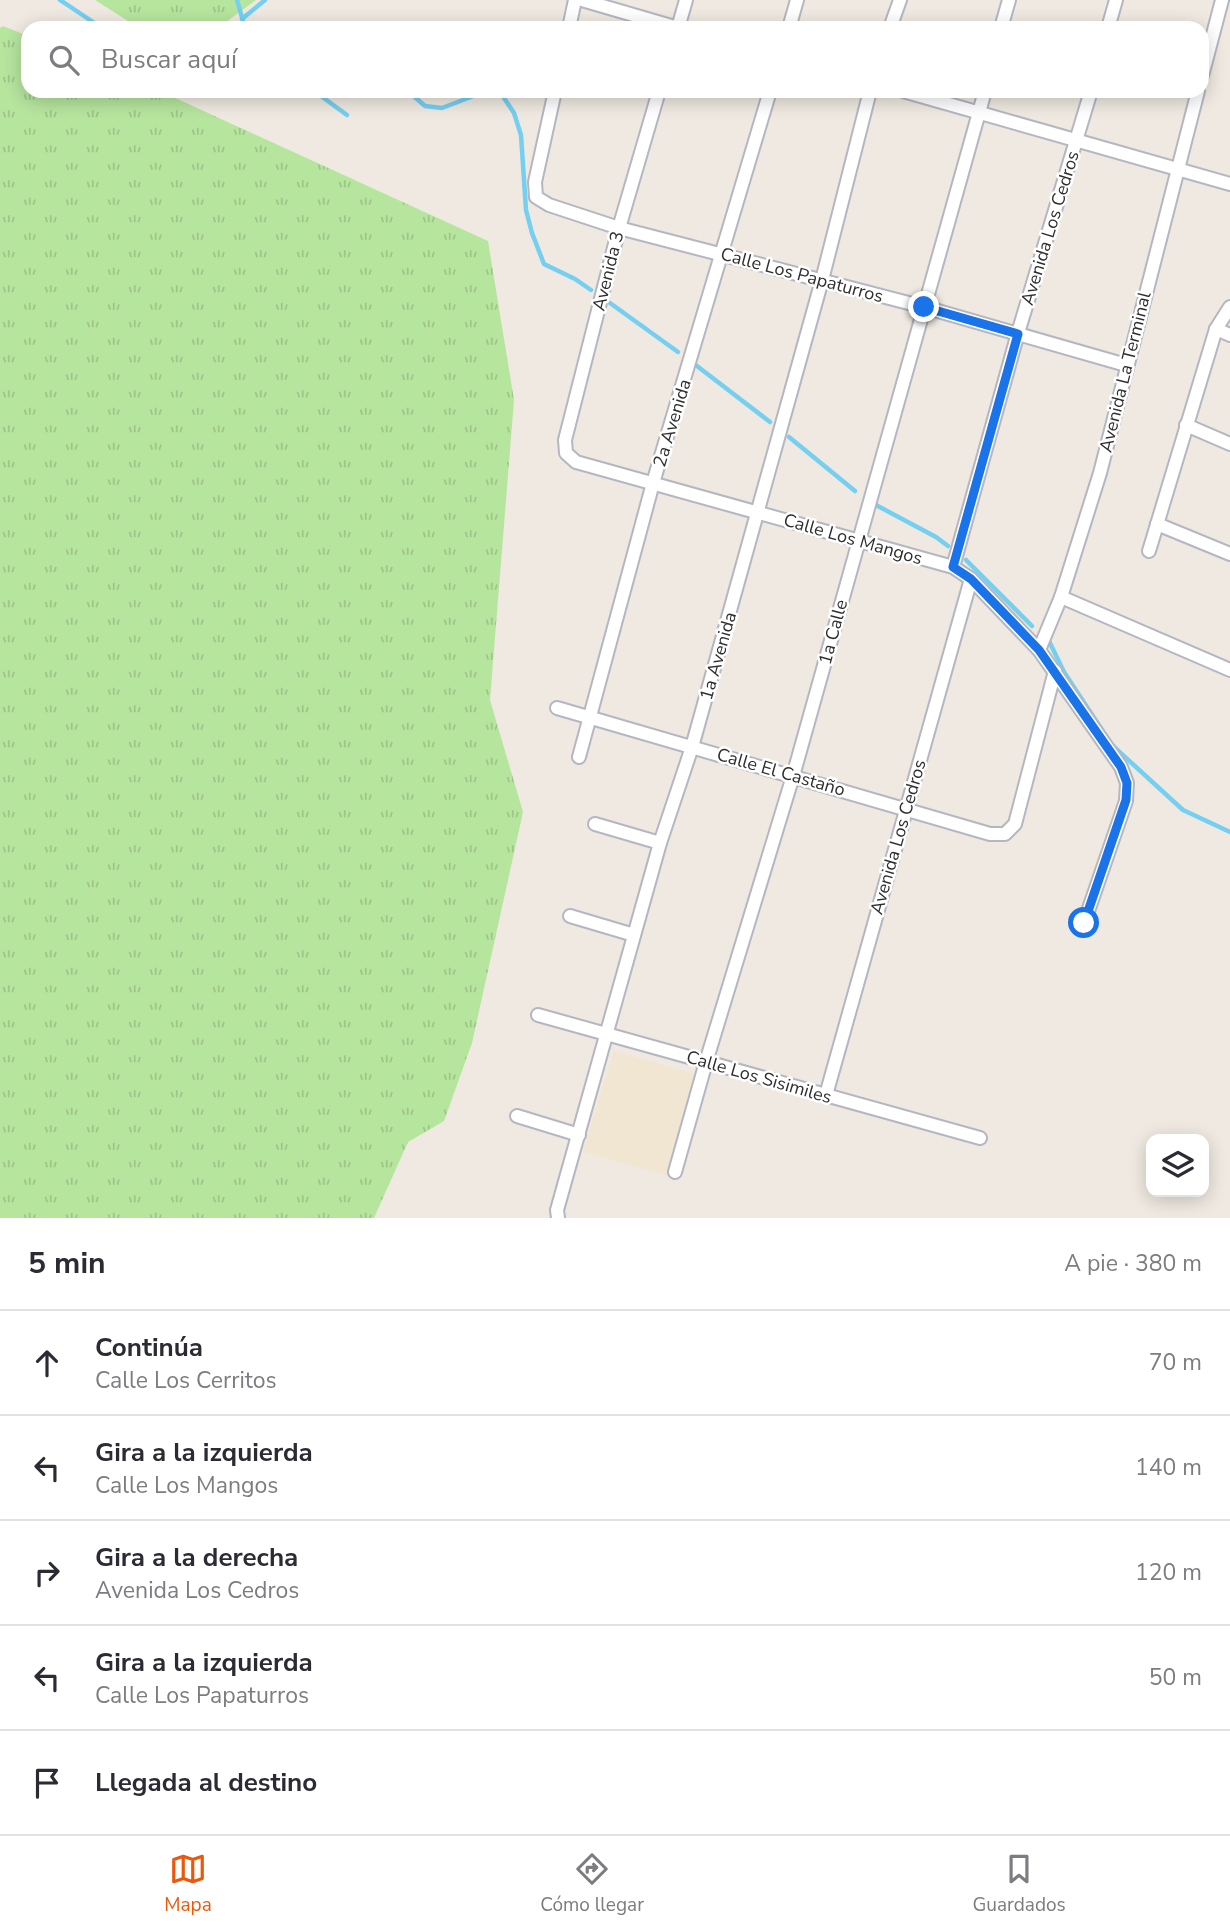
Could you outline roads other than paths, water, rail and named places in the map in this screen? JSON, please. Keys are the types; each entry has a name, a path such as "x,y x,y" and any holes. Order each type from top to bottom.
{"street":[{"path":"570,21 575,0"},
{"path":"582,0 654,21"},
{"path":"680,21 686,0"},
{"path":"791,21 797,0"},
{"path":"892,21 900,0"},
{"path":"1003,21 1009,0"},
{"path":"1110,21 1116,0"},
{"path":"1209,49 1222,0"},
{"name":"Calle Los Papaturros","path":"553,98 534,182 536,197 549,205 619,228 924,307 1126,365"},
{"name":"Avenida 3","path":"566,453 565,440 619,228 657,98"},
{"name":"2a Avenida","path":"579,757 653,484 768,98"},
{"name":"1a Avenida","path":"558,1218 557,1210 660,843 692,747 758,513 868,98"},
{"path":"926,98 1230,184"},
{"name":"1a Calle","path":"675,1172 793,776 983,98"},
{"name":"Avenida Los Cedros","path":"953,567 1018,334 1089,98"},
{"name":"Avenida La Terminal","path":"1039,650 1061,597 1100,473 1196,98"},
{"path":"1149,551 1216,330 1230,307"},
{"path":"1216,330 1230,335"},
{"path":"1186,425 1230,444"},
{"name":"Calle Los Mangos","path":"566,453 576,462 953,567 971,579 1039,650 1121,767 1127,783 1126,800 1084,923"},
{"path":"1157,524 1230,554"},
{"name":"Avenida Los Cedros","path":"826,1095 971,579"},
{"path":"1061,597 1230,670"},
{"name":"Calle El Castaño","path":"557,708 990,834 1005,834 1014,824 1055,671"},
{"path":"595,824 660,843"},
{"path":"570,916 634,935"},
{"name":"Calle Los Sisimiles","path":"538,1015 980,1138"},
{"path":"517,1115 579,1135"}],"waterway":[{"path":"60,0 92,21"},
{"path":"237,0 243,21"},
{"path":"242,19 265,0"},
{"path":"324,98 347,115"},
{"path":"416,98 425,106 442,108 468,98"},
{"path":"504,98 514,113 521,135 526,210 544,264 591,290"},
{"path":"610,303 678,352"},
{"path":"697,366 770,422"},
{"path":"789,437 855,491"},
{"path":"874,504 948,546"},
{"path":"966,560 1032,626"},
{"path":"1049,641 1064,672 1108,739"},
{"path":"1113,746 1183,810 1230,832"}]}
